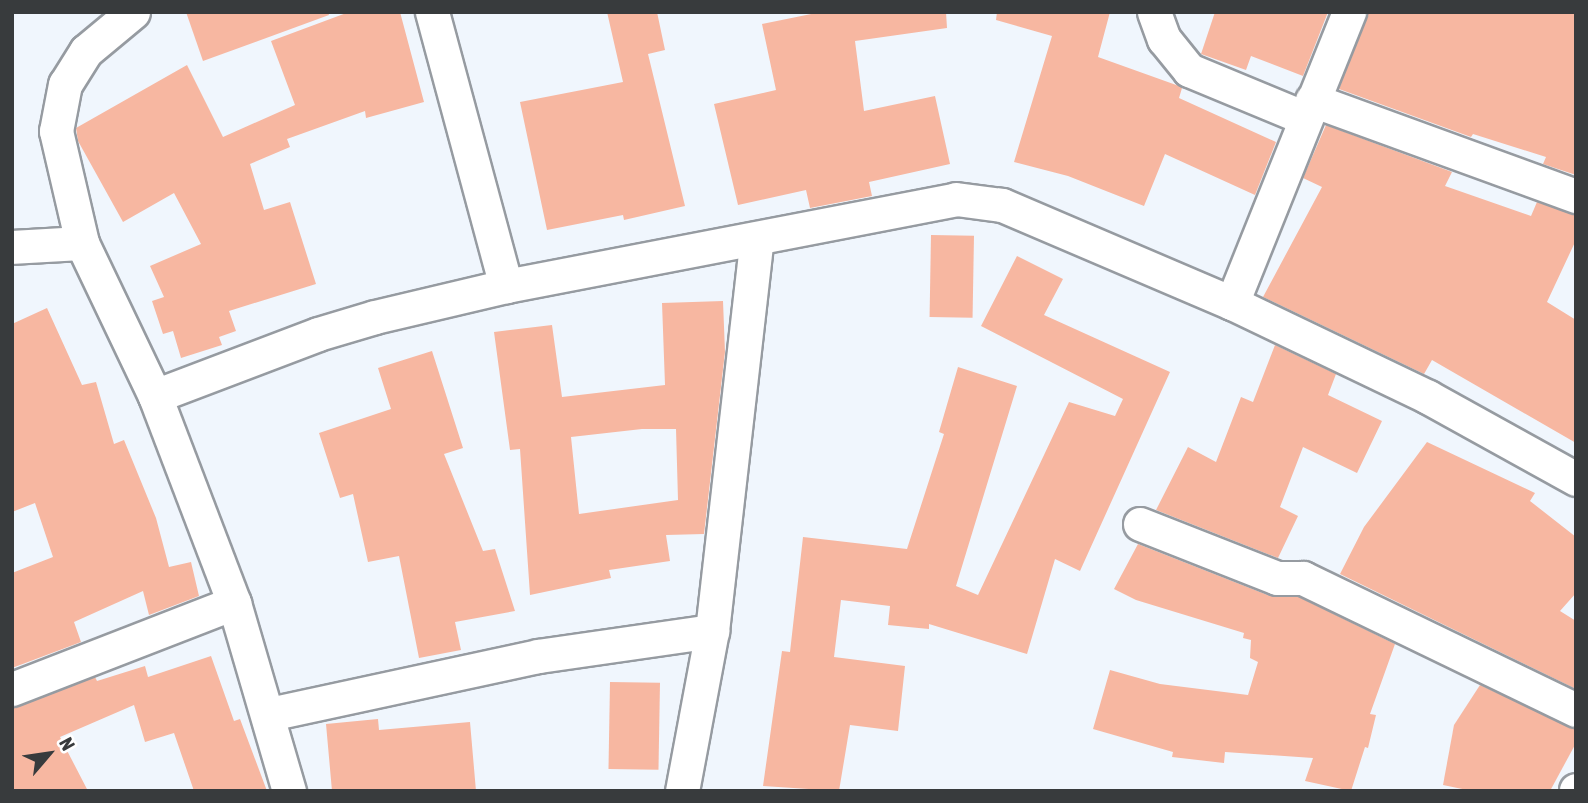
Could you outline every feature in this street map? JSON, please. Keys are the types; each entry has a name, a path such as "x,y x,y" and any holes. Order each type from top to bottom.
{"street":[{"path":"133,12 86,51 65,84 57,131 82,243 155,396 234,603 270,714 289,791"},
{"path":"432,12 506,286"},
{"path":"1154,12 1164,39 1189,70 1576,195"},
{"path":"1231,303 1349,12"},
{"path":"155,396 318,334 506,286 956,199 1002,205 1231,303 1429,397 1576,479"},
{"path":"682,791 712,631 757,239"},
{"path":"12,247 82,243"},
{"path":"1139,524 1277,578 1303,578 1576,710"},
{"path":"12,688 234,603"},
{"path":"270,714 538,656 712,631"}],"building":[{"path":"186,12 328,12 329,15 203,61"},
{"path":"349,12 400,12 424,102 366,118 365,111 287,139 290,147 250,164 264,210 290,202 316,284 229,311 236,331 219,337 222,345 181,358 173,331 163,334 152,301 164,297 150,266 201,244 174,193 123,222 78,141 76,128 187,65 223,137 295,105 271,41"},
{"path":"607,12 657,12 665,50 648,54 685,206 624,220 623,215 547,230 520,102 623,82"},
{"path":"821,12 946,12 947,28 855,41 864,111 935,96 950,164 869,182 872,196 810,208 806,190 738,205 714,104 776,90 762,24"},
{"path":"997,12 1110,12 1098,57 1179,86 1182,88 1179,98 1276,142 1255,195 1165,154 1144,206 1068,176 1014,162 1052,36 996,20"},
{"path":"1215,12 1328,12 1303,76 1251,56 1246,70 1201,54"},
{"path":"1368,12 1576,12 1576,175 1543,164 1546,157 1473,134 1471,137 1339,89"},
{"path":"1326,125 1452,172 1445,186 1531,216 1537,202 1576,215 1576,240 1547,302 1576,320 1576,443 1432,360 1424,374 1263,297 1322,187 1303,178"},
{"path":"931,235 974,236 973,318 930,317"},
{"path":"1017,256 1063,279 1044,315 1170,372 1080,571 1055,559 1027,654 929,624 929,629 888,625 890,606 841,600 834,657 905,666 898,731 850,725 839,791 763,786 782,651 790,652 803,537 907,549 944,434 939,432 958,367 1017,386 956,586 978,595 1069,402 1115,416 1123,399 981,326"},
{"path":"723,301 725,352 704,534 666,535 670,561 609,570 611,578 530,595 520,449 510,450 494,332 552,325 562,397 665,385 662,303","holes":["642,429 676,429 678,500 579,514 571,437"]},
{"path":"47,308 82,385 96,382 114,444 124,440 156,518 169,567 191,562 199,596 149,615 143,591 74,622 81,642 12,668 12,573 53,557 35,503 12,512 12,324"},
{"path":"1275,345 1336,374 1328,395 1382,421 1357,473 1303,447 1280,507 1298,516 1278,558 1156,510 1188,447 1216,462 1241,397 1253,402"},
{"path":"432,351 463,448 444,454 483,551 495,549 515,611 455,622 461,650 419,658 399,556 368,562 353,494 340,498 319,433 391,409 378,368"},
{"path":"1427,442 1535,493 1530,501 1576,537 1576,593 1560,611 1576,621 1576,689 1340,574 1364,527"},
{"path":"1138,544 1270,596 1299,597 1395,644 1370,714 1376,715 1368,748 1365,747 1351,791 1305,781 1313,758 1225,752 1224,763 1172,757 1173,752 1093,729 1110,670 1160,684 1248,695 1258,662 1250,658 1251,640 1243,638 1244,633 1136,600 1114,589"},
{"path":"211,656 234,721 240,719 267,791 194,791 174,733 145,742 134,705 60,737 88,791 12,791 12,708 95,677 97,681 145,666 148,677"},
{"path":"610,682 660,683 658,770 608,769"},
{"path":"1480,685 1576,729 1576,743 1550,791 1472,791 1443,785 1454,725"},
{"path":"378,719 379,730 470,722 476,791 332,791 326,724"}]}
